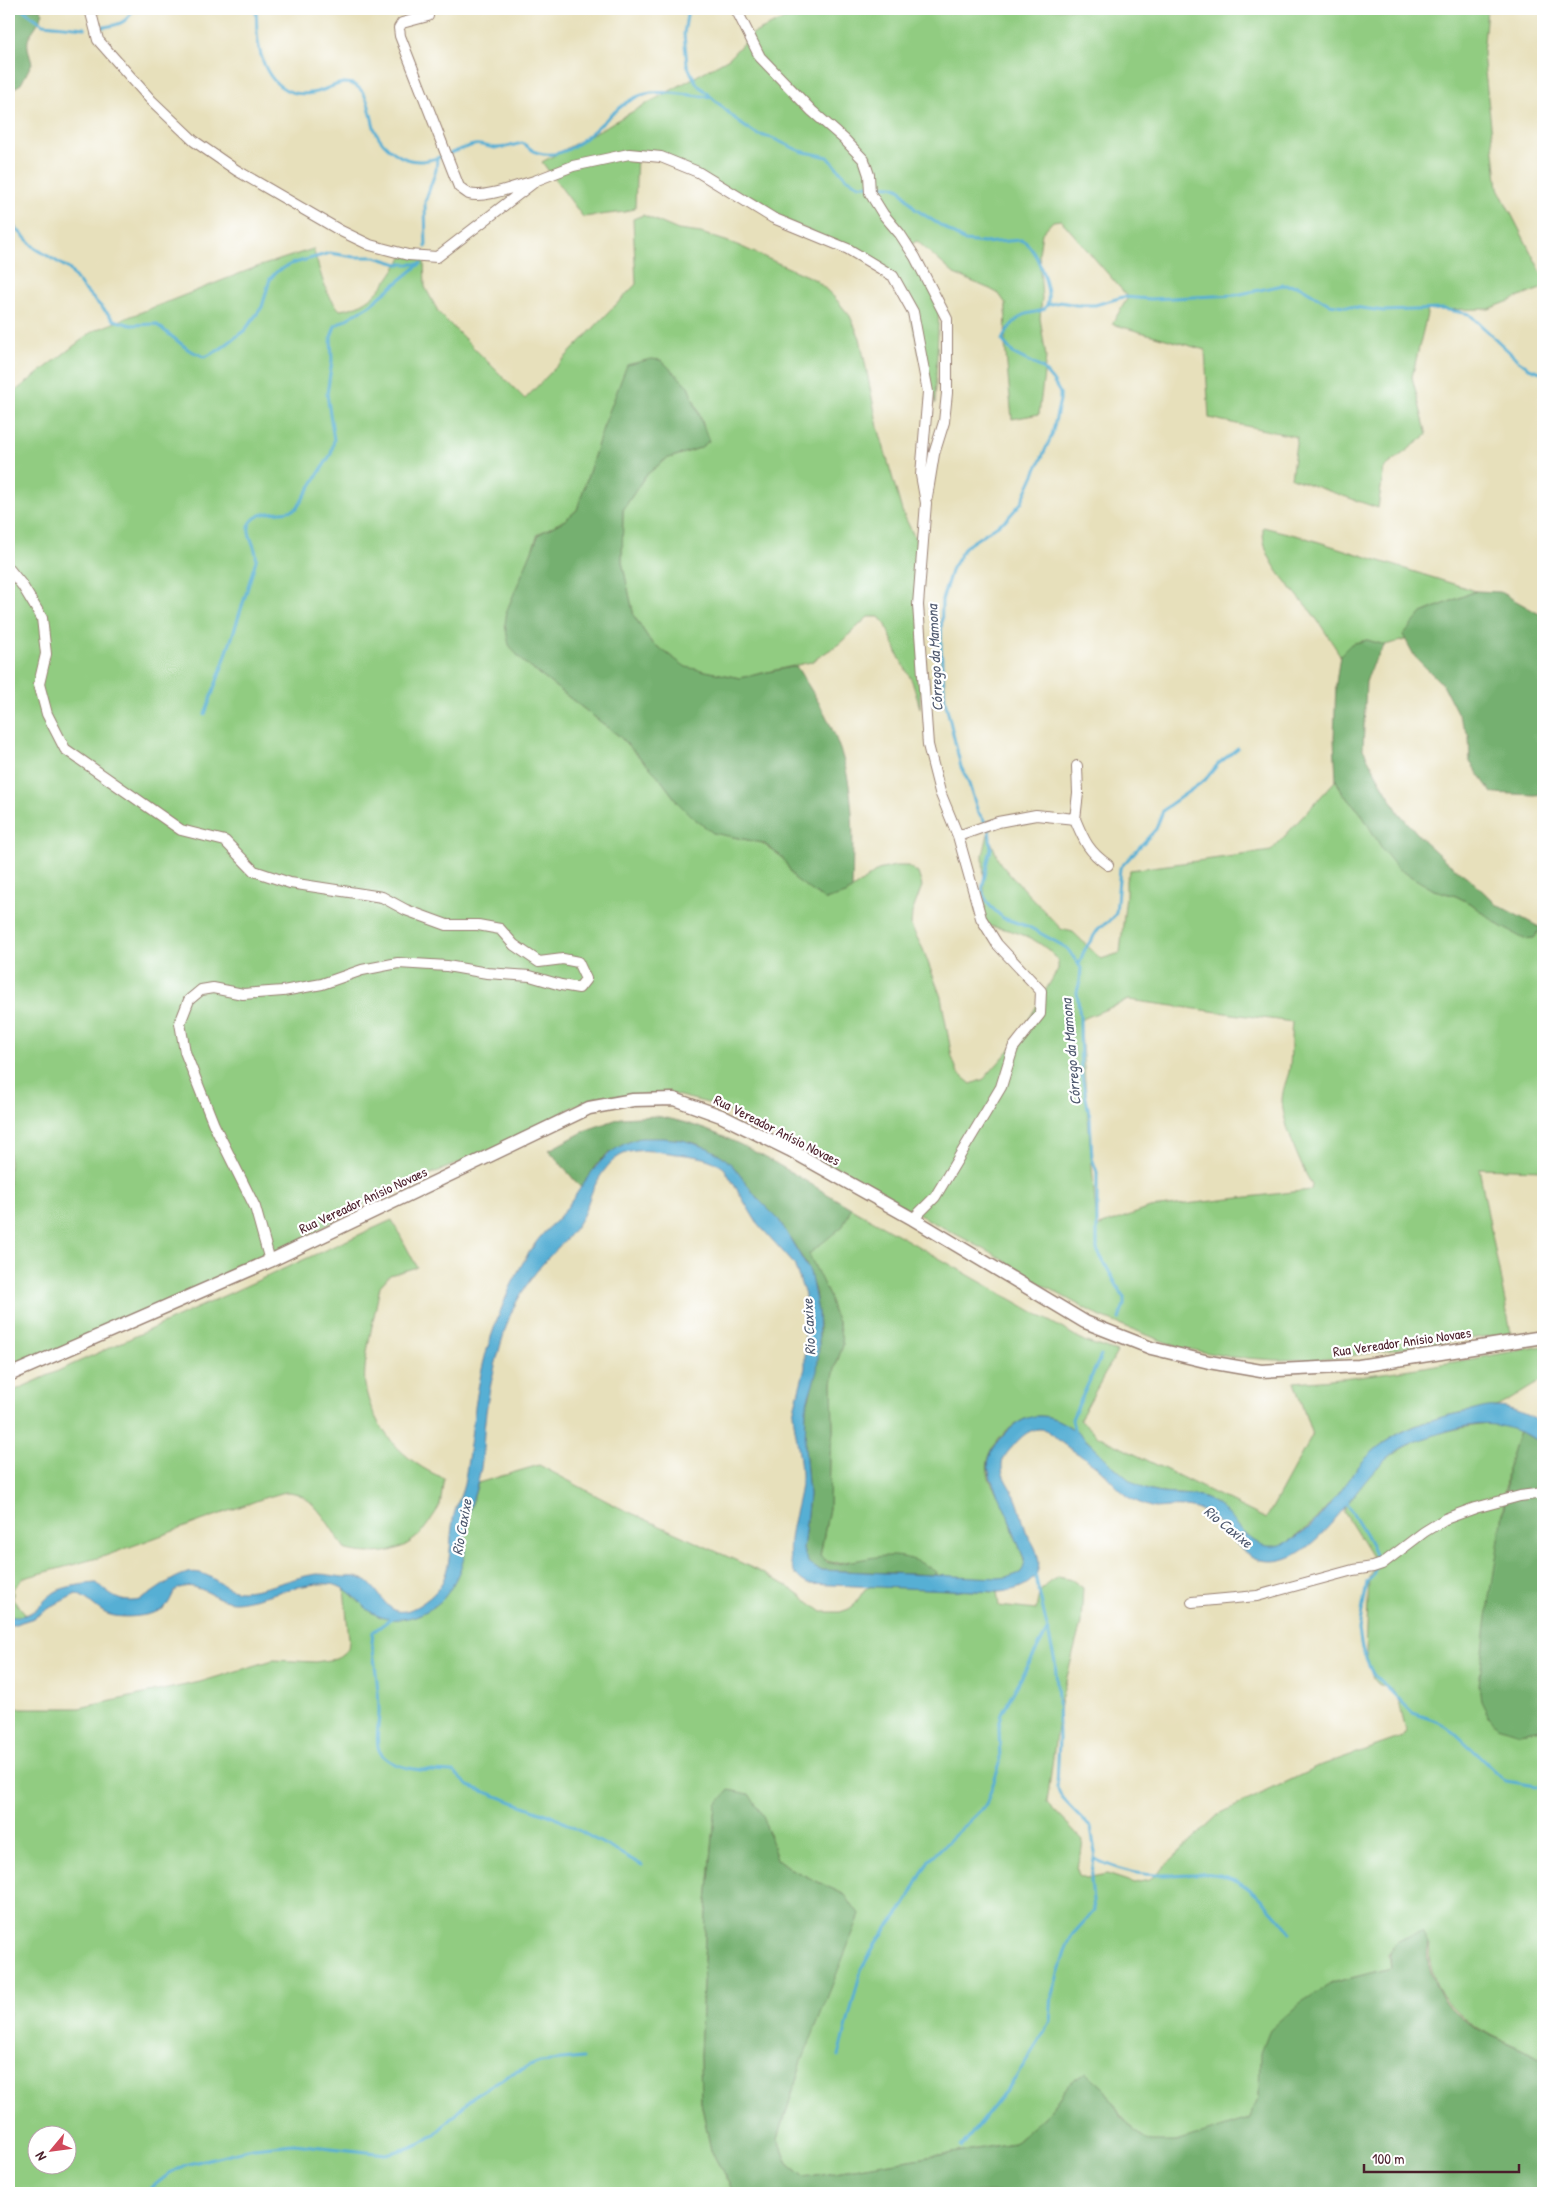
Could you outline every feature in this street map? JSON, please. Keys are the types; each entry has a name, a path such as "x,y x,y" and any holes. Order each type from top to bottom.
{"main road":[{"name":"Rua Vereador Anísio Novaes","path":"9,1375 270,1261 589,1108 633,1100 674,1099 721,1116 790,1150 913,1219 1086,1322 1152,1348 1209,1362 1261,1371 1359,1366 1543,1337"}],"street":[{"path":"90,9 98,40 151,100 194,141 251,179 370,246 408,256 437,257 538,180"},
{"path":"429,9 428,16 402,23 399,28 400,36 448,162 459,187 468,194 476,195 493,192 538,180 573,166 629,154 661,157 698,172 773,218 848,249 893,276 913,312 928,392 921,475 926,503"},
{"path":"736,9 760,57 812,111 844,139 864,160 870,179 870,193 915,257 947,319 947,393 944,422 934,454 926,503 918,605 928,745 940,792 958,836 981,918 997,944 1041,991 1040,1014 1013,1048 1001,1087 935,1197 913,1219"},
{"path":"9,569 22,585 42,618 46,654 39,684 47,714 65,749 136,800 181,830 224,841 254,871 290,882 382,897 406,910 448,925 478,925 500,929 514,945 539,962 563,959 578,962 586,979 579,988 530,976 487,973 447,966 398,964 362,970 322,984 284,991 243,994 213,988 202,990 189,1000 180,1023 185,1052 214,1125 255,1207 270,1261"},
{"path":"1077,766 1078,793 1075,819 1084,841 1094,855 1108,865"},
{"path":"958,836 998,822 1036,815 1075,819"},
{"path":"1192,1602 1257,1596 1353,1570 1373,1567 1382,1564 1424,1532 1446,1519 1493,1503 1520,1496 1543,1493"}],"green space":[{"path":"9,9 40,9 43,13 29,36 28,46 32,63 21,84 9,91"},
{"path":"806,9 1487,9 1483,54 1498,188 1543,276 1543,288 1489,309 1428,310 1412,377 1427,435 1384,468 1378,508 1291,478 1297,437 1209,418 1205,350 1112,324 1128,297 1061,220 1053,221 1042,233 1039,254 1042,298 1040,318 1046,357 1039,414 1012,419 1005,344 1006,304 999,294 954,274 917,241 908,246 939,306 935,404 921,360 908,303 898,286 867,257 783,219 670,160 637,152 635,208 625,212 583,217 542,162 729,58 752,34"},
{"path":"643,215 678,230 701,233 735,244 816,280 850,316 860,338 878,427 902,511 923,555 920,584 920,708 912,681 898,655 886,625 879,617 868,617 839,644 811,662 740,678 685,667 651,642 634,616 622,562 623,510 645,476 666,459 700,448 703,424 688,386 604,425 577,510 565,520 538,534 528,562 522,661 619,736 658,776 679,804 691,816 733,837 762,843 782,857 795,879 846,894 878,870 895,866 908,866 918,873 922,886 912,913 911,926 923,949 941,997 952,1057 958,1073 971,1084 984,1079 1014,1045 1058,969 1058,960 1051,952 1034,940 1006,929 985,926 983,855 988,834 1000,863 1012,877 1061,929 1073,932 1101,959 1120,953 1126,880 1130,870 1271,851 1336,780 1342,792 1417,879 1434,890 1456,896 1473,905 1500,926 1534,938 1541,928 1543,929 1543,1170 1479,1168 1511,1333 1328,1359 1277,1360 1230,1357 1178,1347 1101,1317 1046,1287 997,1256 819,1162 753,1123 716,1105 672,1094 596,1097 571,1108 495,1149 390,1190 272,1256 9,1376 9,396 93,331 254,268 313,249 326,289 340,310 352,308 371,298 385,283 404,255 424,259 425,287 439,313 525,399 636,284 633,219","holes":["1129,1000 1292,1022 1290,1066 1283,1090 1283,1112 1289,1134 1312,1185 1311,1190 1150,1208 1097,1227 1080,1020"]},
{"path":"651,359 661,360 688,386 709,441 700,448 666,459 645,476 623,510 622,562 634,616 651,642 686,667 740,678 796,666 829,723 844,761 848,779 851,797 853,853 852,889 846,894 825,900 795,879 782,857 763,843 713,833 679,804 658,776 619,736 522,661 509,645 505,625 507,610 539,534 565,520 577,510 604,425 627,365"},
{"path":"1263,527 1303,537 1476,591 1422,613 1405,640 1385,645 1367,640 1351,644 1340,655 1316,618 1272,563 1264,540"},
{"path":"1476,591 1500,592 1543,616 1543,794 1492,793 1470,762 1469,736 1443,685 1415,657 1403,635 1422,613"},
{"path":"1367,640 1385,645 1372,665 1366,682 1363,749 1378,777 1399,813 1424,841 1448,863 1470,879 1496,904 1541,928 1534,938 1524,939 1500,926 1473,905 1456,896 1434,890 1398,869 1383,850 1360,812 1342,792 1336,780 1334,738 1336,683 1340,655 1351,644"},
{"path":"656,1116 708,1130 733,1141 781,1166 851,1208 843,1226 809,1254 829,1296 838,1322 843,1345 832,1383 833,1431 830,1455 829,1508 820,1556 826,1562 836,1564 876,1557 899,1556 923,1564 936,1572 935,1575 819,1570 810,1565 807,1560 803,1550 809,1495 805,1447 806,1406 810,1396 819,1347 819,1323 815,1291 806,1264 779,1220 758,1199 733,1166 717,1153 695,1143 663,1138 608,1153 595,1166 581,1188 549,1150 589,1129 621,1118"},
{"path":"851,1208 1086,1342 1117,1352 1080,1419 1098,1436 1266,1519 1312,1435 1294,1382 1388,1372 1543,1346 1543,1380 1498,1406 1437,1419 1414,1426 1393,1437 1375,1450 1309,1526 1293,1539 1278,1546 1264,1547 1256,1544 1242,1532 1223,1510 1209,1500 1193,1495 1158,1493 1142,1488 1127,1479 1082,1436 1066,1424 1049,1417 1031,1417 1013,1426 1003,1435 990,1453 987,1467 990,1481 1005,1508 1023,1558 1024,1567 1020,1573 990,1579 935,1575 935,1572 850,1561 831,1562 820,1556 829,1508 830,1455 833,1431 832,1383 843,1345 838,1322 829,1296 808,1254 820,1244"},
{"path":"392,1220 417,1267 390,1275 380,1286 367,1350 365,1385 374,1415 392,1442 416,1463 444,1478 440,1505 422,1532 404,1546 393,1550 371,1553 346,1550 314,1505 296,1493 284,1492 105,1556 24,1578 13,1589 13,1600 27,1615 9,1617 9,1393"},
{"path":"1495,1423 1519,1431 1507,1469 1502,1521 1519,1733 1543,1729 1543,2060 1483,2031 1457,2012 1446,2000 1437,1985 1430,1965 1430,1944 1388,1954 1390,1968 1332,1983 1260,2079 1259,2098 1248,2119 1185,2140 1172,2143 1150,2142 1133,2130 1111,2100 1069,2084 1048,2113 1014,2143 804,2177 788,2164 778,2139 801,2064 845,1895 789,1868 777,1859 768,1830 716,1805 706,1913 700,2056 701,2102 711,2150 734,2193 9,2193 9,1708 79,1708 200,1682 273,1660 315,1662 336,1659 348,1649 349,1640 344,1588 373,1613 388,1619 416,1616 434,1607 465,1543 468,1517 478,1483 539,1465 616,1506 786,1585 822,1612 840,1612 852,1608 865,1589 872,1586 997,1592 999,1606 1036,1610 1041,1590 1047,1584 1058,1577 1072,1580 1083,1588 1081,1623 1060,1704 1047,1803 1083,1840 1081,1855 1076,1867 1079,1875 1086,1878 1107,1874 1134,1883 1150,1880 1219,1814 1322,1765 1402,1737 1406,1730 1399,1702 1392,1690 1378,1684 1373,1678 1366,1654 1369,1577 1377,1565 1344,1512 1346,1505 1375,1469 1387,1458 1401,1449 1430,1436 1462,1428"},
{"path":"1519,1431 1543,1443 1543,1729 1519,1733 1497,1726 1488,1715 1481,1701 1479,1685 1487,1617 1506,1494 1507,1469"},
{"path":"729,1790 749,1794 763,1816 777,1859 789,1868 845,1895 860,1915 801,2064 778,2139 788,2164 804,2177 1014,2143 1048,2113 1069,2084 1086,2072 1104,2088 1120,2115 1131,2128 1150,2142 1177,2142 1248,2119 1259,2098 1260,2053 1268,2032 1300,2003 1332,1983 1390,1968 1390,1952 1392,1947 1401,1940 1422,1932 1428,1944 1428,1960 1432,1974 1442,1997 1450,2008 1474,2027 1543,2060 1543,2193 734,2193 711,2150 701,2102 700,2056 706,1913 716,1805"}],"water":[{"name":"Rio Caxixe","path":"640,1138 683,1140 708,1148 722,1156 733,1166 758,1199 779,1220 810,1272 818,1311 819,1347 817,1371 806,1406 805,1447 809,1495 803,1550 809,1564 819,1570 998,1578 1020,1573 1024,1567 1024,1558 993,1484 988,1468 989,1460 996,1444 1004,1435 1023,1420 1041,1416 1059,1421 1076,1431 1125,1476 1141,1487 1158,1493 1203,1497 1221,1508 1254,1541 1264,1545 1275,1546 1299,1536 1309,1527 1364,1460 1375,1450 1400,1433 1428,1421 1486,1407 1501,1407 1520,1412 1543,1424 1543,1443 1505,1427 1482,1424 1456,1429 1414,1442 1395,1452 1376,1469 1321,1535 1306,1548 1289,1557 1272,1561 1260,1560 1241,1549 1213,1518 1204,1512 1182,1507 1153,1508 1134,1500 1127,1496 1096,1466 1066,1446 1051,1433 1038,1429 1024,1435 1016,1442 1004,1457 1002,1463 1004,1478 1015,1496 1026,1531 1037,1553 1038,1570 1029,1582 1015,1589 998,1592 808,1584 797,1576 791,1565 789,1552 801,1483 793,1413 805,1368 805,1295 794,1264 757,1223 724,1168 713,1161 696,1156 637,1151 618,1157 601,1175 578,1224 535,1273 513,1309 500,1345 490,1390 485,1419 481,1468 467,1521 464,1557 453,1585 434,1607 408,1618 389,1619 371,1612 347,1591 330,1584 294,1588 259,1598 236,1602 223,1600 197,1588 183,1587 176,1590 164,1608 152,1614 126,1617 111,1615 101,1611 76,1594 34,1618 9,1626 9,1617 31,1613 55,1592 63,1588 97,1583 116,1598 133,1601 140,1600 175,1578 196,1572 210,1577 229,1588 243,1591 317,1574 358,1577 369,1583 387,1605 394,1610 403,1611 414,1608 429,1598 443,1581 446,1572 454,1515 465,1479 481,1372 491,1337 510,1288 529,1252 562,1214 596,1166 614,1150"}],"waterway":[{"path":"22,9 43,24 85,28"},
{"path":"97,28 123,22 132,9"},
{"name":"Córrego da Mamona","path":"256,9 257,38 262,59 267,70 280,86 299,94 323,90 344,83 356,86 367,100 375,130 381,140 395,153 415,161 434,159 477,145 496,148 522,143 537,152 553,154 567,150 580,142 617,110 629,101 642,95 668,93 711,97"},
{"name":"Córrego da Mamona","path":"688,9 684,34 687,64 691,73 697,84 741,124 756,134 772,138 800,151 828,157 846,178 859,185 892,186 900,189 915,209 965,241 984,243 1021,240 1032,250 1042,269 1047,290 1047,305 1040,311 1026,314 1018,319 1008,329 1002,340 1014,354 1042,368 1060,393 1052,435 1021,503 1007,519 965,547 952,568 942,600 941,649 945,700 961,767 968,781 978,812 985,822"},
{"path":"426,247 425,202 436,170 437,158"},
{"path":"9,221 35,248 69,269 83,288 114,320 131,325 156,324 189,350 205,357 219,350 245,330 262,307 270,279 276,272 291,264 330,253 354,257 375,257 398,264 421,264"},
{"path":"205,714 256,560 255,550 249,534 250,524 263,514 287,512 297,508 331,454 334,440 327,394 332,361 331,337 335,326 370,305 421,263"},
{"path":"1047,305 1061,302 1076,305 1095,305 1123,297 1151,299 1236,295 1283,285 1299,286 1329,304 1384,311 1443,309 1469,314 1519,361 1529,368 1543,373"},
{"path":"1079,964 1084,951 1099,928 1112,919 1116,913 1120,868 1156,829 1163,811 1205,780 1218,764 1238,748"},
{"name":"Córrego da Mamona","path":"989,829 991,848 982,889 990,906 1003,918 1029,927 1067,948 1081,968 1077,992 1080,1017 1081,1072 1090,1118 1092,1158 1097,1172 1097,1250 1124,1298 1124,1305 1119,1319"},
{"name":"Córrego da Mamona","path":"1075,1434 1072,1419 1101,1356"},
{"path":"1346,1500 1371,1545 1377,1561"},
{"path":"1376,1569 1374,1575 1367,1582 1359,1630 1362,1649 1373,1674 1413,1713 1436,1721 1453,1731 1506,1781 1543,1787"},
{"path":"961,2147 1015,2079 1044,2032 1050,2021 1052,1994 1065,1951 1072,1935 1094,1911 1091,1880 1095,1852 1091,1828 1062,1798 1057,1787 1059,1739 1055,1662 1035,1574"},
{"path":"393,1617 373,1632 372,1643 379,1703 377,1741 379,1750 384,1757 392,1763 413,1769 454,1772 469,1786 554,1817 642,1865"},
{"path":"839,2056 861,1970 877,1941 905,1905 929,1860 986,1805 1000,1764 999,1726 1002,1713 1047,1631"},
{"path":"1095,1859 1113,1867 1139,1874 1208,1874 1232,1879 1256,1895 1272,1910 1291,1933"},
{"path":"145,2193 170,2173 185,2165 253,2148 294,2144 386,2154 406,2149 421,2143 435,2134 474,2096 508,2075 540,2062 583,2058"}]}
